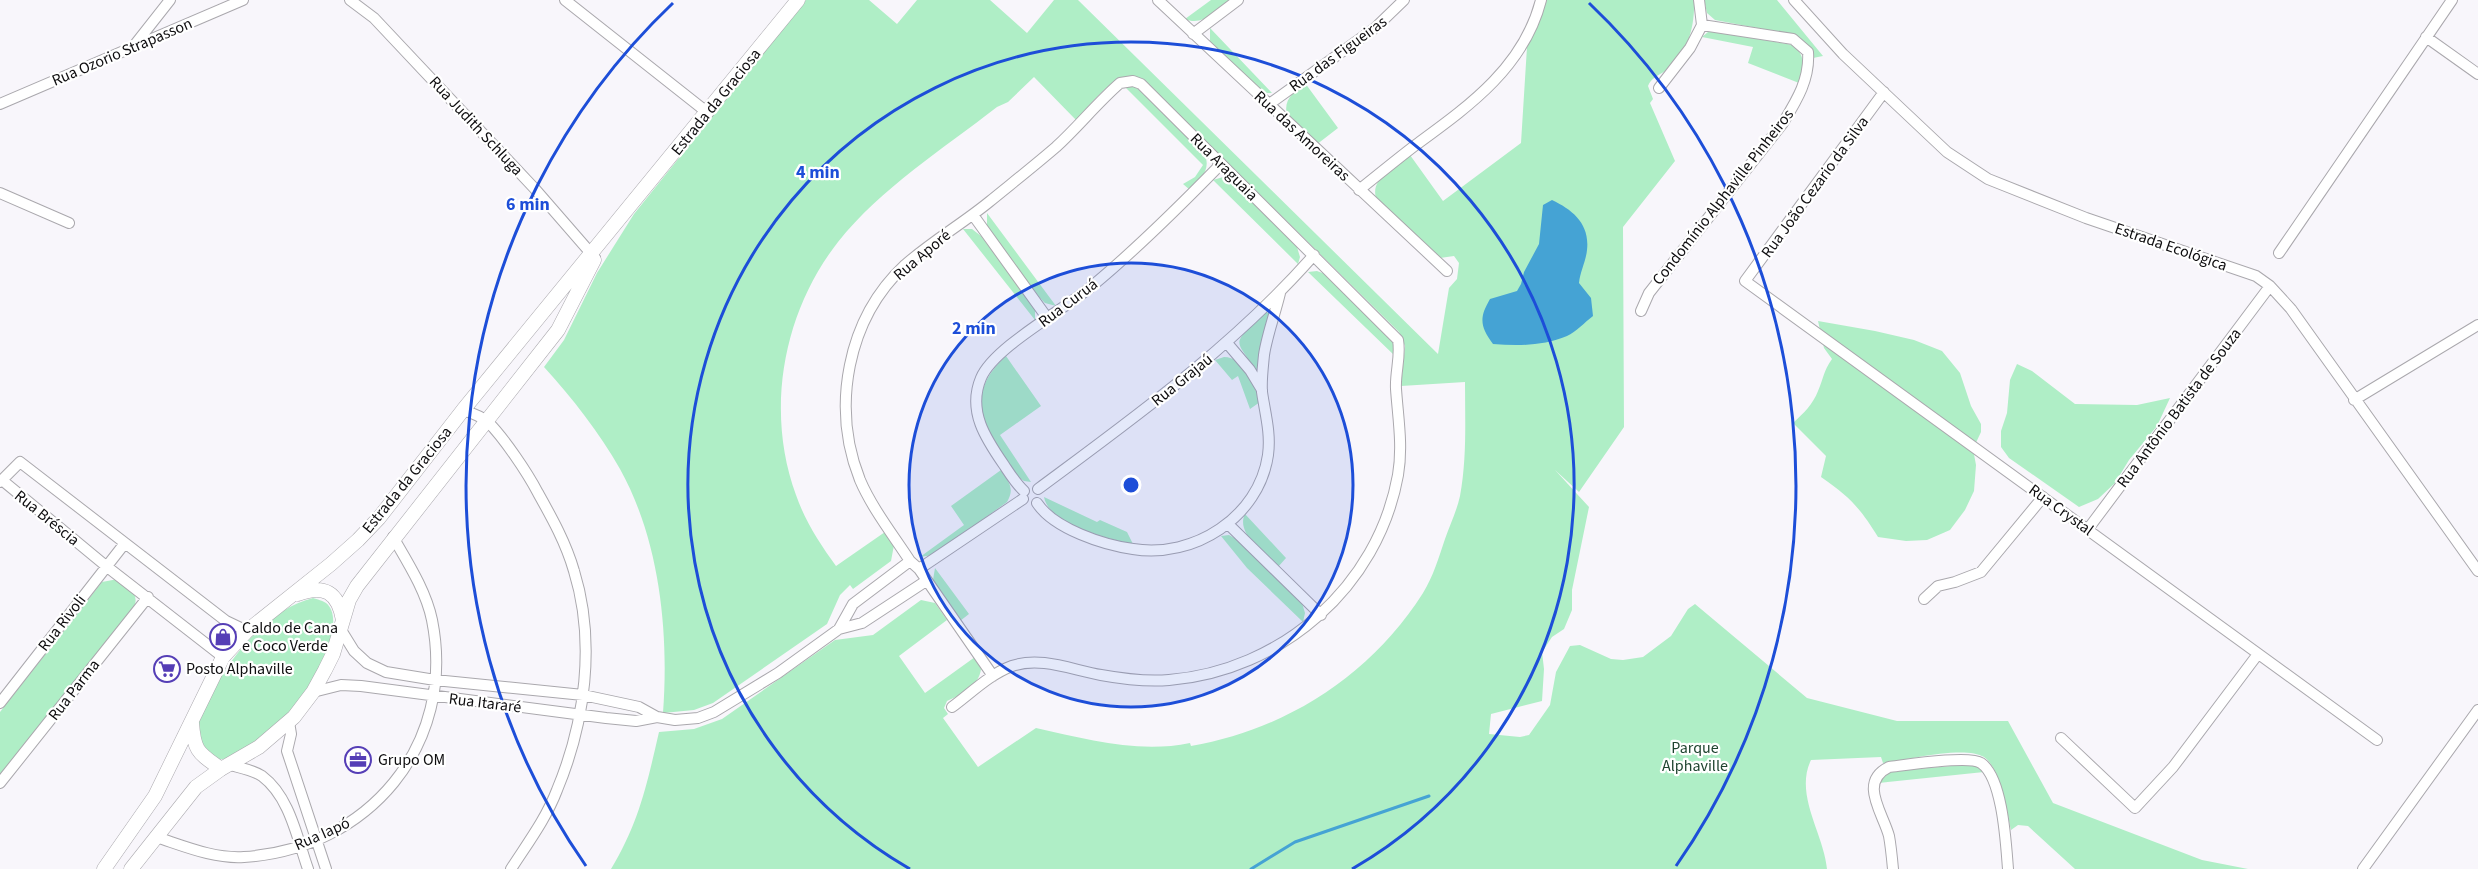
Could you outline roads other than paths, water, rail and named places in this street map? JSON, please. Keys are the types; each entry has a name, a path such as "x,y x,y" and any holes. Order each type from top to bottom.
{"main road":[{"name":"Estrada da Graciosa","path":"104,869 155,796 223,657 248,631 332,564 372,526 463,410 593,256 798,0"},
{"name":"Estrada da Graciosa","path":"131,869 196,787 259,747 289,722 313,692 333,654 349,600 393,537 488,422 558,330 593,256"},
{"path":"287,599 313,588 323,590 334,598 340,608 342,626"},
{"path":"192,718 193,741 197,751 226,767"}],"street":[{"path":"133,47 170,0"},
{"name":"Rua Ozorio Strapasson","path":"0,104 243,0"},
{"name":"Rua Judith Schluga","path":"350,0 374,18 535,189 593,256"},
{"path":"565,0 708,112"},
{"name":"Rua das Amoreiras","path":"1158,0 1447,271"},
{"path":"1193,34 1238,0"},
{"name":"Rua das Figueiras","path":"1268,105 1374,28 1404,0"},
{"path":"1359,190 1462,112 1492,84 1516,54 1535,22 1541,0"},
{"path":"1659,88 1690,48 1702,24 1699,0"},
{"name":"Estrada Ecológica","path":"1794,0 1842,54 1947,152 1988,179 2086,218 2256,276 2270,286 2290,309 2478,571"},
{"path":"2279,253 2452,0"},
{"name":"Condomínio Alphaville Pinheiros","path":"1641,312 1649,293 1783,123 1799,97 1809,69 1808,52 1792,39 1702,24"},
{"path":"2426,37 2478,74"},
{"name":"Rua Araguaia","path":"952,707 993,676 1011,666 1031,661 1135,680 1168,680 1204,675 1248,662 1286,640 1320,615 1352,581 1367,559 1385,519 1398,476 1401,447 1396,368 1401,353 1398,340 1141,84 1133,81"},
{"name":"Rua Aporé","path":"993,676 919,569 910,561 860,480 849,440 845,404 849,364 862,327 882,291 904,266 973,215 1055,148 1120,83 1133,81"},
{"name":"Rua João Cezario da Silva","path":"1745,281 1884,92"},
{"name":"Rua Curuá","path":"1023,495 987,440 978,421 975,400 981,378 990,363 1003,350 1090,288 1143,243 1221,164"},
{"path":"0,193 69,223"},
{"path":"973,215 1048,319"},
{"name":"Rua Grajaú","path":"1038,489 1140,414 1227,343 1280,293 1314,255"},
{"name":"Rua Crystal","path":"1745,281 2377,740"},
{"name":"Rua Antônio Batista de Souza","path":"2088,529 2270,286"},
{"path":"1037,503 1057,521 1083,535 1116,547 1141,550 1162,551 1185,547 1209,537 1228,524 1245,506 1258,484 1268,456 1269,427 1262,390 1264,354 1280,293"},
{"path":"2354,400 2478,325"},
{"path":"1227,343 1250,370 1262,390"},
{"path":"463,410 488,422 530,478 560,532 575,572 584,624 583,695 577,731 557,792 537,830 511,869"},
{"name":"Rua Bréscia","path":"223,657 1,481 20,462 226,621 248,631"},
{"path":"919,569 1031,487 1038,489 1040,496 1037,503"},
{"path":"1023,495 1028,505 1037,503"},
{"path":"1924,599 1938,586 1981,572 2043,497"},
{"path":"1228,524 1320,615"},
{"name":"Rua Iapó","path":"156,837 213,854 242,857 300,846 339,830 365,812 395,783 415,752 428,717 435,680 432,619 419,584 393,537"},
{"name":"Rua Rivoli","path":"0,703 125,543"},
{"path":"839,629 853,604 910,561"},
{"path":"839,629 862,624 926,581"},
{"name":"Rua Parma","path":"0,783 148,597"},
{"name":"Rua Itararé","path":"342,626 354,651 367,663 386,672 435,680 583,695 639,707 657,717 675,720 698,718 714,712 778,673 839,629"},
{"path":"2061,738 2135,808 2173,767 2258,654"},
{"name":"Rua Itararé","path":"313,692 349,685 636,721 657,717"},
{"path":"2364,869 2478,710"},
{"path":"289,722 291,734 287,751 326,869"},
{"path":"1893,869 1889,837 1874,794 1873,782 1880,771 1889,766 1966,760 1980,763 1989,772 2004,815 2008,869"},
{"path":"226,767 261,775 275,789 287,807 308,869"}],"water":[{"path":"1552,200 1573,213 1583,225 1586,233 1587,250 1579,283 1591,298 1593,316 1574,332 1549,342 1493,344 1483,327 1484,312 1490,299 1517,291 1539,244 1543,205"}],"waterway":[{"path":"1251,869 1295,842 1429,796"}],"place":[{"name":"Caldo de Cana e Coco Verde","path":"223,637"},
{"name":"Posto Alphaville","path":"167,669"},
{"name":"Grupo OM","path":"358,760"}],"park label":[{"name":"Parque Alphaville","path":"1695,757"}]}
